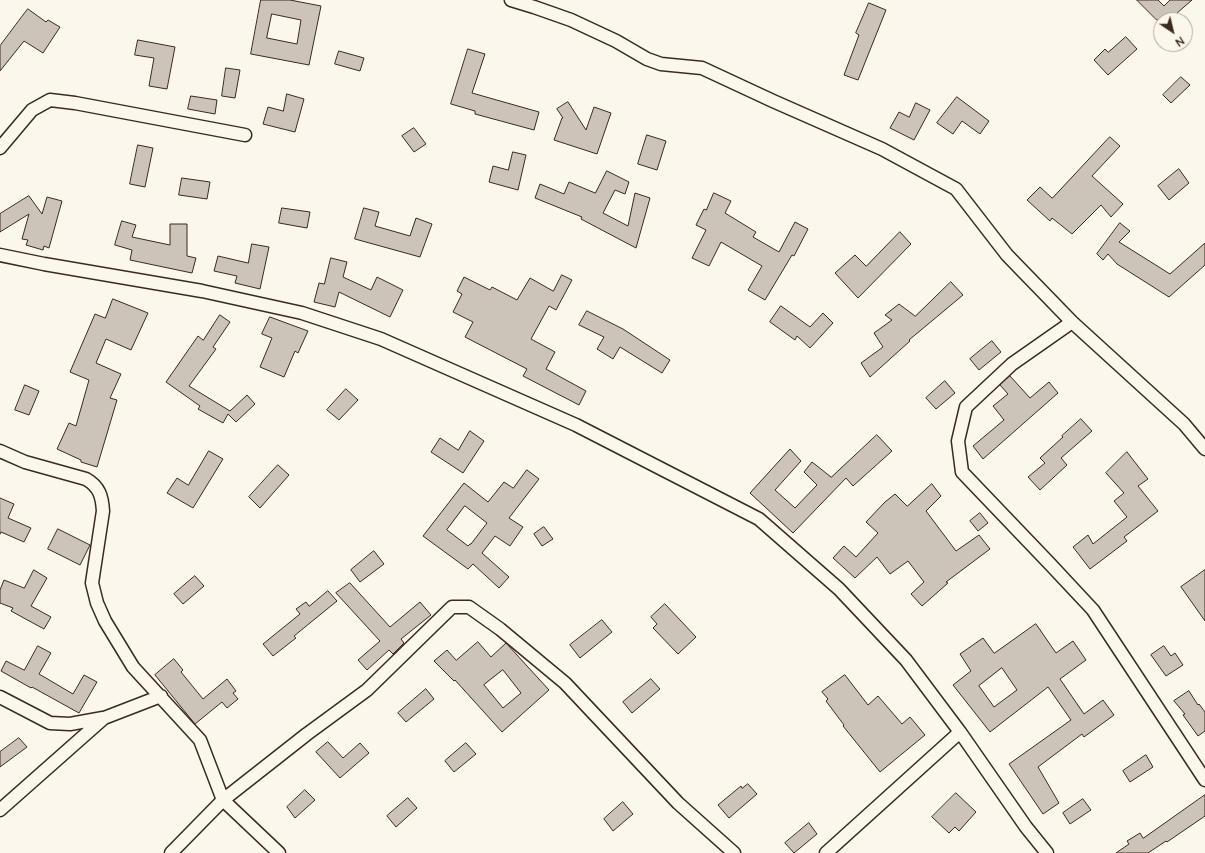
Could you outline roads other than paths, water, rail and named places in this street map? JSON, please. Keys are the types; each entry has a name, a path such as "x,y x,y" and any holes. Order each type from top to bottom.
{"street":[{"path":"511,0 571,20 616,41 647,59 661,64 702,68 882,149 956,190 1007,255 1072,322 1184,424 1205,449"},
{"path":"0,148 32,110 50,100 75,103 245,135"},
{"path":"0,255 202,291 302,313 381,339 576,425 759,519 839,589 901,655 960,732 1026,827 1047,853"},
{"path":"1072,322 1012,364 966,407 958,441 962,472 1092,610 1205,780"},
{"path":"0,451 25,462 86,479 94,483 100,491 103,511 92,583 97,603 114,638 133,667 200,740 223,800 279,853"},
{"path":"171,853 223,800 307,734 367,690 452,607 469,607 500,629 565,683 678,804 734,853"},
{"path":"0,697 50,723 70,724 104,718 161,696"},
{"path":"0,810 104,718"},
{"path":"826,853 960,732"}]}
